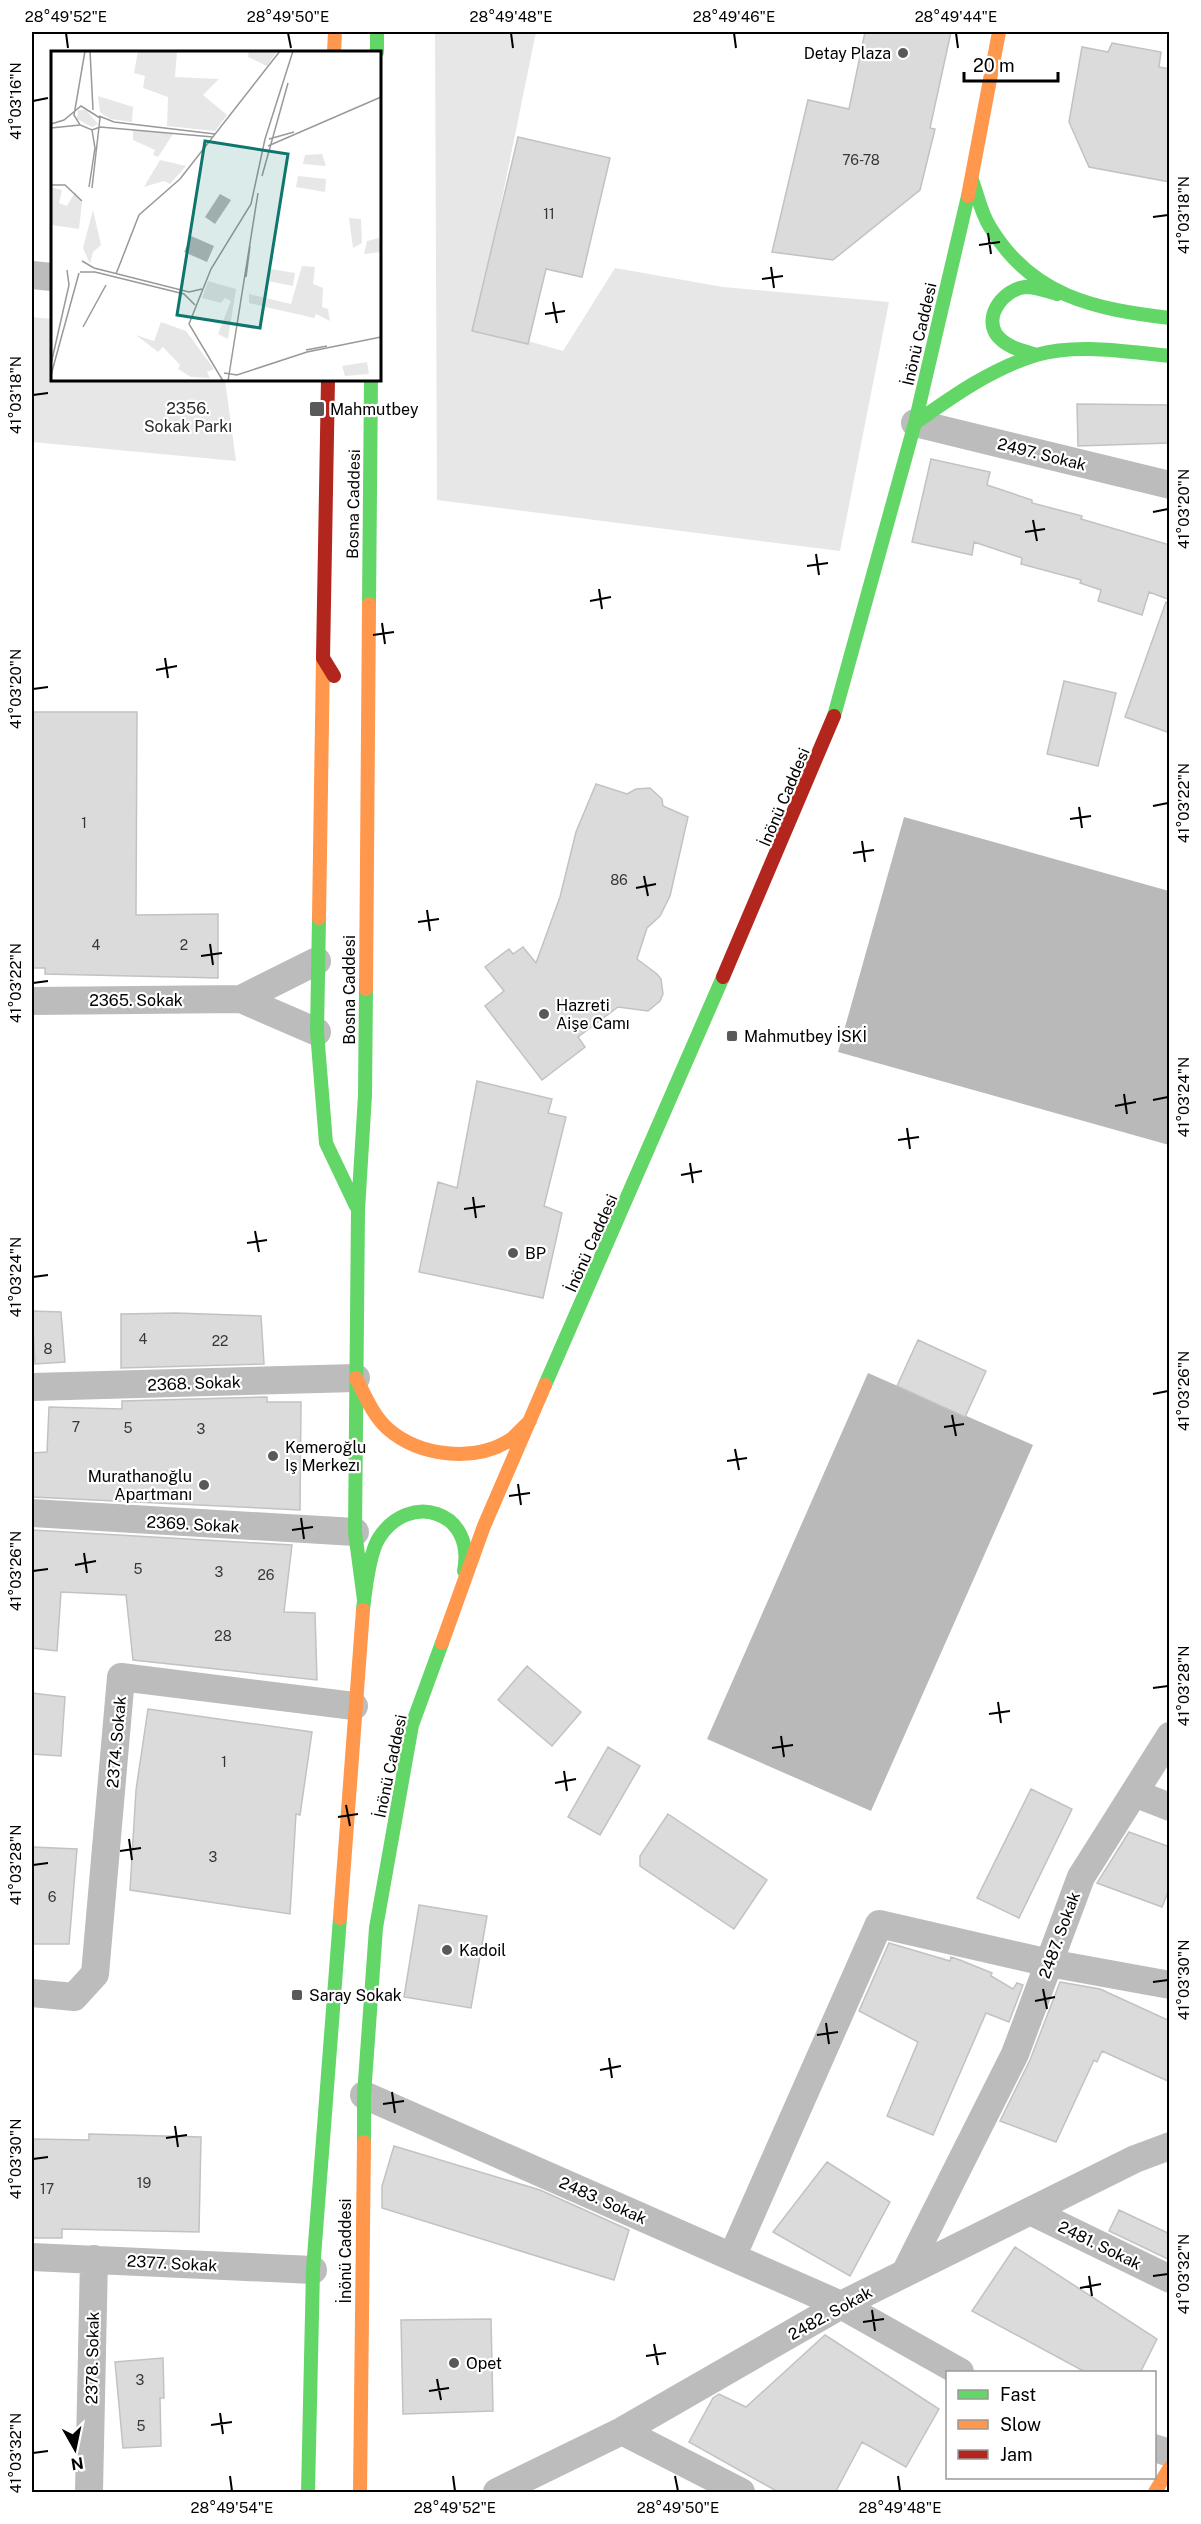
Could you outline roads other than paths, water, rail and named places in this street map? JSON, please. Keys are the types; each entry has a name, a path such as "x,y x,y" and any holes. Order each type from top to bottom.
{"main road":[{"path":"334,51 336,32"},
{"path":"376,51 377,32"},
{"name":"İnönü Caddesi","path":"360,2493 364,2095 376,1928 412,1725 484,1526 830,731 915,423 972,180 999,32"},
{"path":"972,180 989,225 1005,250 1027,271 1061,296"},
{"path":"1037,356 1017,350 1000,340 993,326 993,314 1006,293 1022,287 1061,296 1081,304 1170,318"},
{"path":"915,423 969,385 1037,356 1090,349 1170,356"},
{"path":"328,381 317,961 324,1041 326,1143 358,1210"},
{"name":"Bosna Caddesi","path":"364,1600 355,1532 358,1210 365,1095 366,729 371,381"},
{"path":"328,414 340,434"},
{"path":"358,462 370,482"},
{"path":"323,657 342,688"},
{"path":"354,708 366,729"},
{"path":"351,1077 365,1095"},
{"path":"356,1378 386,1427 406,1441 429,1450 454,1454 480,1452 509,1440 532,1419"},
{"path":"364,1600 378,1538 401,1518 418,1511 448,1518 460,1534 468,1550 462,1588"},
{"name":"İnönü Caddesi","path":"308,2493 313,2270 354,1706 364,1600"},
{"path":"1155,2493 1170,2467"}],"street":[{"path":"32,275 51,277"},
{"name":"2497. Sokak","path":"915,423 1170,485"},
{"name":"2365. Sokak","path":"32,1001 241,999 317,961"},
{"name":"2365. Sokak","path":"241,999 324,1041"},
{"name":"2368. Sokak","path":"32,1387 356,1378"},
{"name":"2369. Sokak","path":"32,1513 355,1532"},
{"name":"2374. Sokak","path":"32,1993 74,1997 96,1974 121,1677 354,1706"},
{"name":"2487. Sokak","path":"905,2273 1015,2054 1081,1877 1170,1736"},
{"path":"1134,1793 1170,1807"},
{"path":"732,2257 879,1924 1049,1963 1170,1985"},
{"name":"2483. Sokak","path":"364,2095 841,2305 956,2371"},
{"name":"2482. Sokak","path":"497,2493 622,2431 841,2305 1135,2159 1170,2146"},
{"name":"2481. Sokak","path":"1030,2211 1170,2279"},
{"name":"2377. Sokak","path":"32,2257 313,2270"},
{"name":"2378. Sokak","path":"89,2493 94,2259"},
{"path":"622,2431 741,2493"}],"place":[{"name":"Detay Plaza","path":"903,53"},
{"name":"Mahmutbey","path":"317,409"},
{"name":"Hazreti Aişe Camı","path":"544,1014"},
{"name":"Mahmutbey İSKİ","path":"732,1036"},
{"name":"BP","path":"513,1253"},
{"name":"Kemeroğlu Iş Merkezı","path":"273,1456"},
{"name":"Murathanoğlu Apartmanı","path":"204,1485"},
{"name":"Kadoil","path":"447,1950"},
{"name":"Saray Sokak","path":"297,1995"},
{"name":"Opet","path":"454,2363"}],"park label":[{"name":"2356. Sokak Parkı","path":"188,417"}]}
